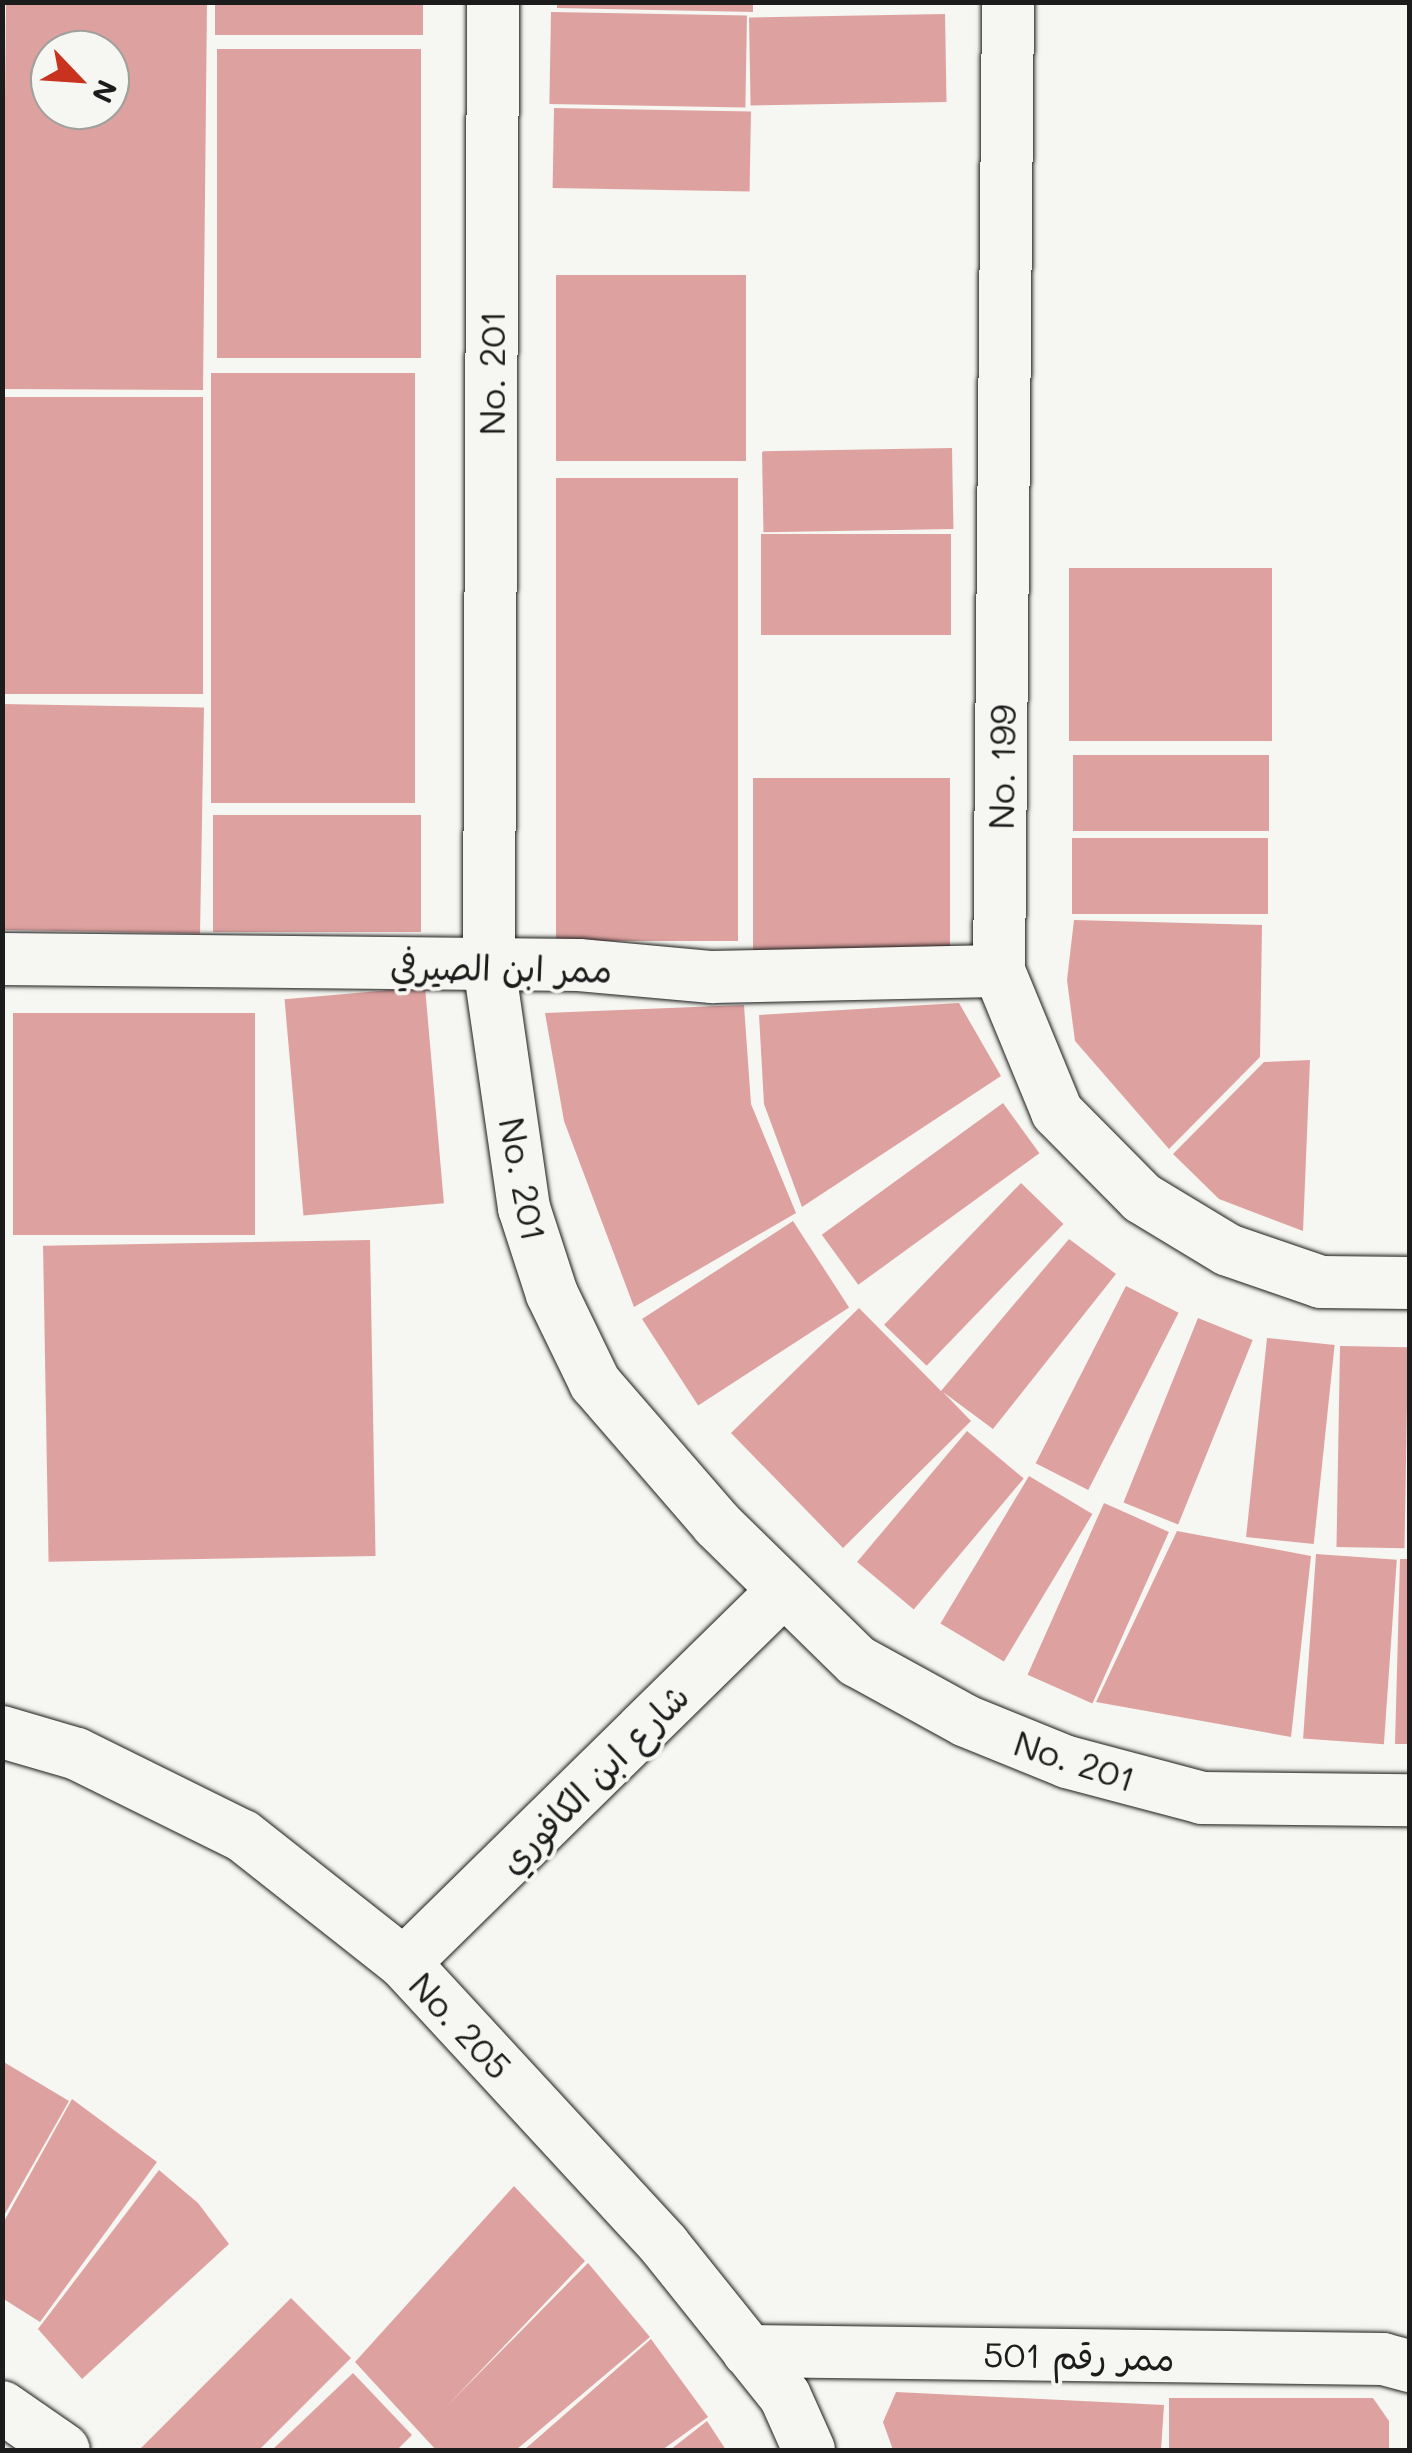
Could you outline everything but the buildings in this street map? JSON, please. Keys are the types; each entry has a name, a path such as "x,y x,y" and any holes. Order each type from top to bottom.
{"street":[{"name":"No. 201","path":"493,2 489,965 524,1208 552,1294 595,1383 782,1592 857,1661 966,1721 1066,1762 1202,1798 1410,1800"},
{"name":"No. 199","path":"1008,2 998,971 1057,1112 1142,1198 1228,1250 1321,1282 1410,1283"},
{"name":"ممر ابن الصيرفي","path":"2,959 578,965 712,977 998,971"},
{"name":"شارع ابن الكافوري","path":"404,1964 782,1592"},
{"name":"No. 205","path":"2,1732 76,1754 243,1836 404,1964 664,2245 785,2396 809,2450"},
{"name":"ممر رقم 501","path":"748,2351 1382,2359 1410,2366"},
{"path":"2,2407 57,2448"}]}
